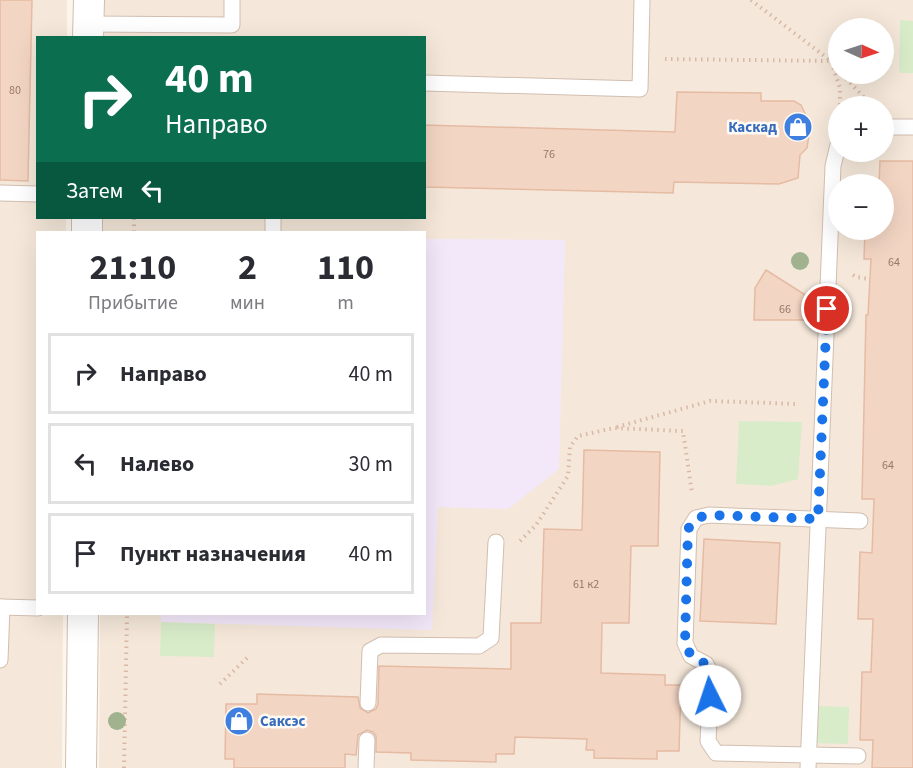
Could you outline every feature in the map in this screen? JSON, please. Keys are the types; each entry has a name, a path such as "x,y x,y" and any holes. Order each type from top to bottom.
{"street":[{"path":"81,768 83,615"}],"lane":[{"path":"89,20 232,25 232,0"},
{"path":"426,83 640,89 642,0"},
{"path":"894,127 913,127"},
{"path":"808,762 834,162"},
{"path":"0,193 36,194"},
{"path":"858,756 808,762 716,753 708,741 711,674 706,664 691,656 685,643 688,529 696,518 709,515 860,521"},
{"path":"368,703 370,651 381,645 478,646 491,638 496,542"},
{"path":"0,660 1,607 36,608"},
{"path":"366,768 367,740"}],"path":[{"path":"751,0 828,59"},
{"path":"640,58 828,61"},
{"path":"851,84 863,96"},
{"path":"494,567 536,525 568,476 570,447 578,436 710,401 823,405"},
{"path":"614,428 683,431 696,518"},
{"path":"124,768 127,615"},
{"path":"220,684 249,656"}],"shaded area":[{"path":"0,0 67,0 67,36 36,36 36,219 66,219 66,231 36,231 36,615 63,615 62,768 0,768"},
{"path":"104,0 913,0 913,768 99,768 100,615 426,615 426,231 102,231 102,219 426,219 426,36 103,36"},
{"path":"426,239 565,240 559,469 508,509 438,507 432,630 161,622 161,615 426,615"}],"green space":[{"path":"900,20 913,21 913,73 899,73"},
{"path":"739,421 802,422 798,479 771,486 736,484"},
{"path":"161,622 215,624 214,657 160,656"},
{"path":"818,706 849,707 848,744 816,743"}],"building":[{"path":"0,0 32,0 28,181 0,180"},
{"path":"677,92 761,93 761,101 794,101 801,105 809,122 807,148 800,155 798,178 779,184 674,182 673,193 426,187 426,125 675,132"},
{"path":"913,161 913,768 872,768 873,740 860,740 862,672 871,672 873,619 858,619 860,552 872,553 874,499 862,499 866,315 868,315 871,259 864,259 865,240 894,240 894,174 879,174 880,162"},
{"path":"766,270 818,303 817,320 754,320 755,288"},
{"path":"584,450 660,452 658,546 631,546 629,623 602,623 601,673 665,675 665,685 681,685 679,751 657,751 657,759 594,758 594,750 586,750 587,739 515,737 514,754 496,754 496,762 411,760 411,753 376,752 376,736 367,730 358,735 356,755 345,754 345,768 234,768 234,759 225,759 226,704 257,704 257,694 358,697 360,708 368,713 376,709 378,704 379,666 511,669 511,623 541,623 544,529 582,530"},
{"path":"704,539 780,543 776,624 700,621"}],"place":[{"name":"Каскад","path":"798,127"},
{"name":"Саксэс","path":"239,721"}],"route":[{"path":"710,696 711,674 706,664 691,656 685,643 688,529 696,518 709,515 818,519 827,309"}]}
